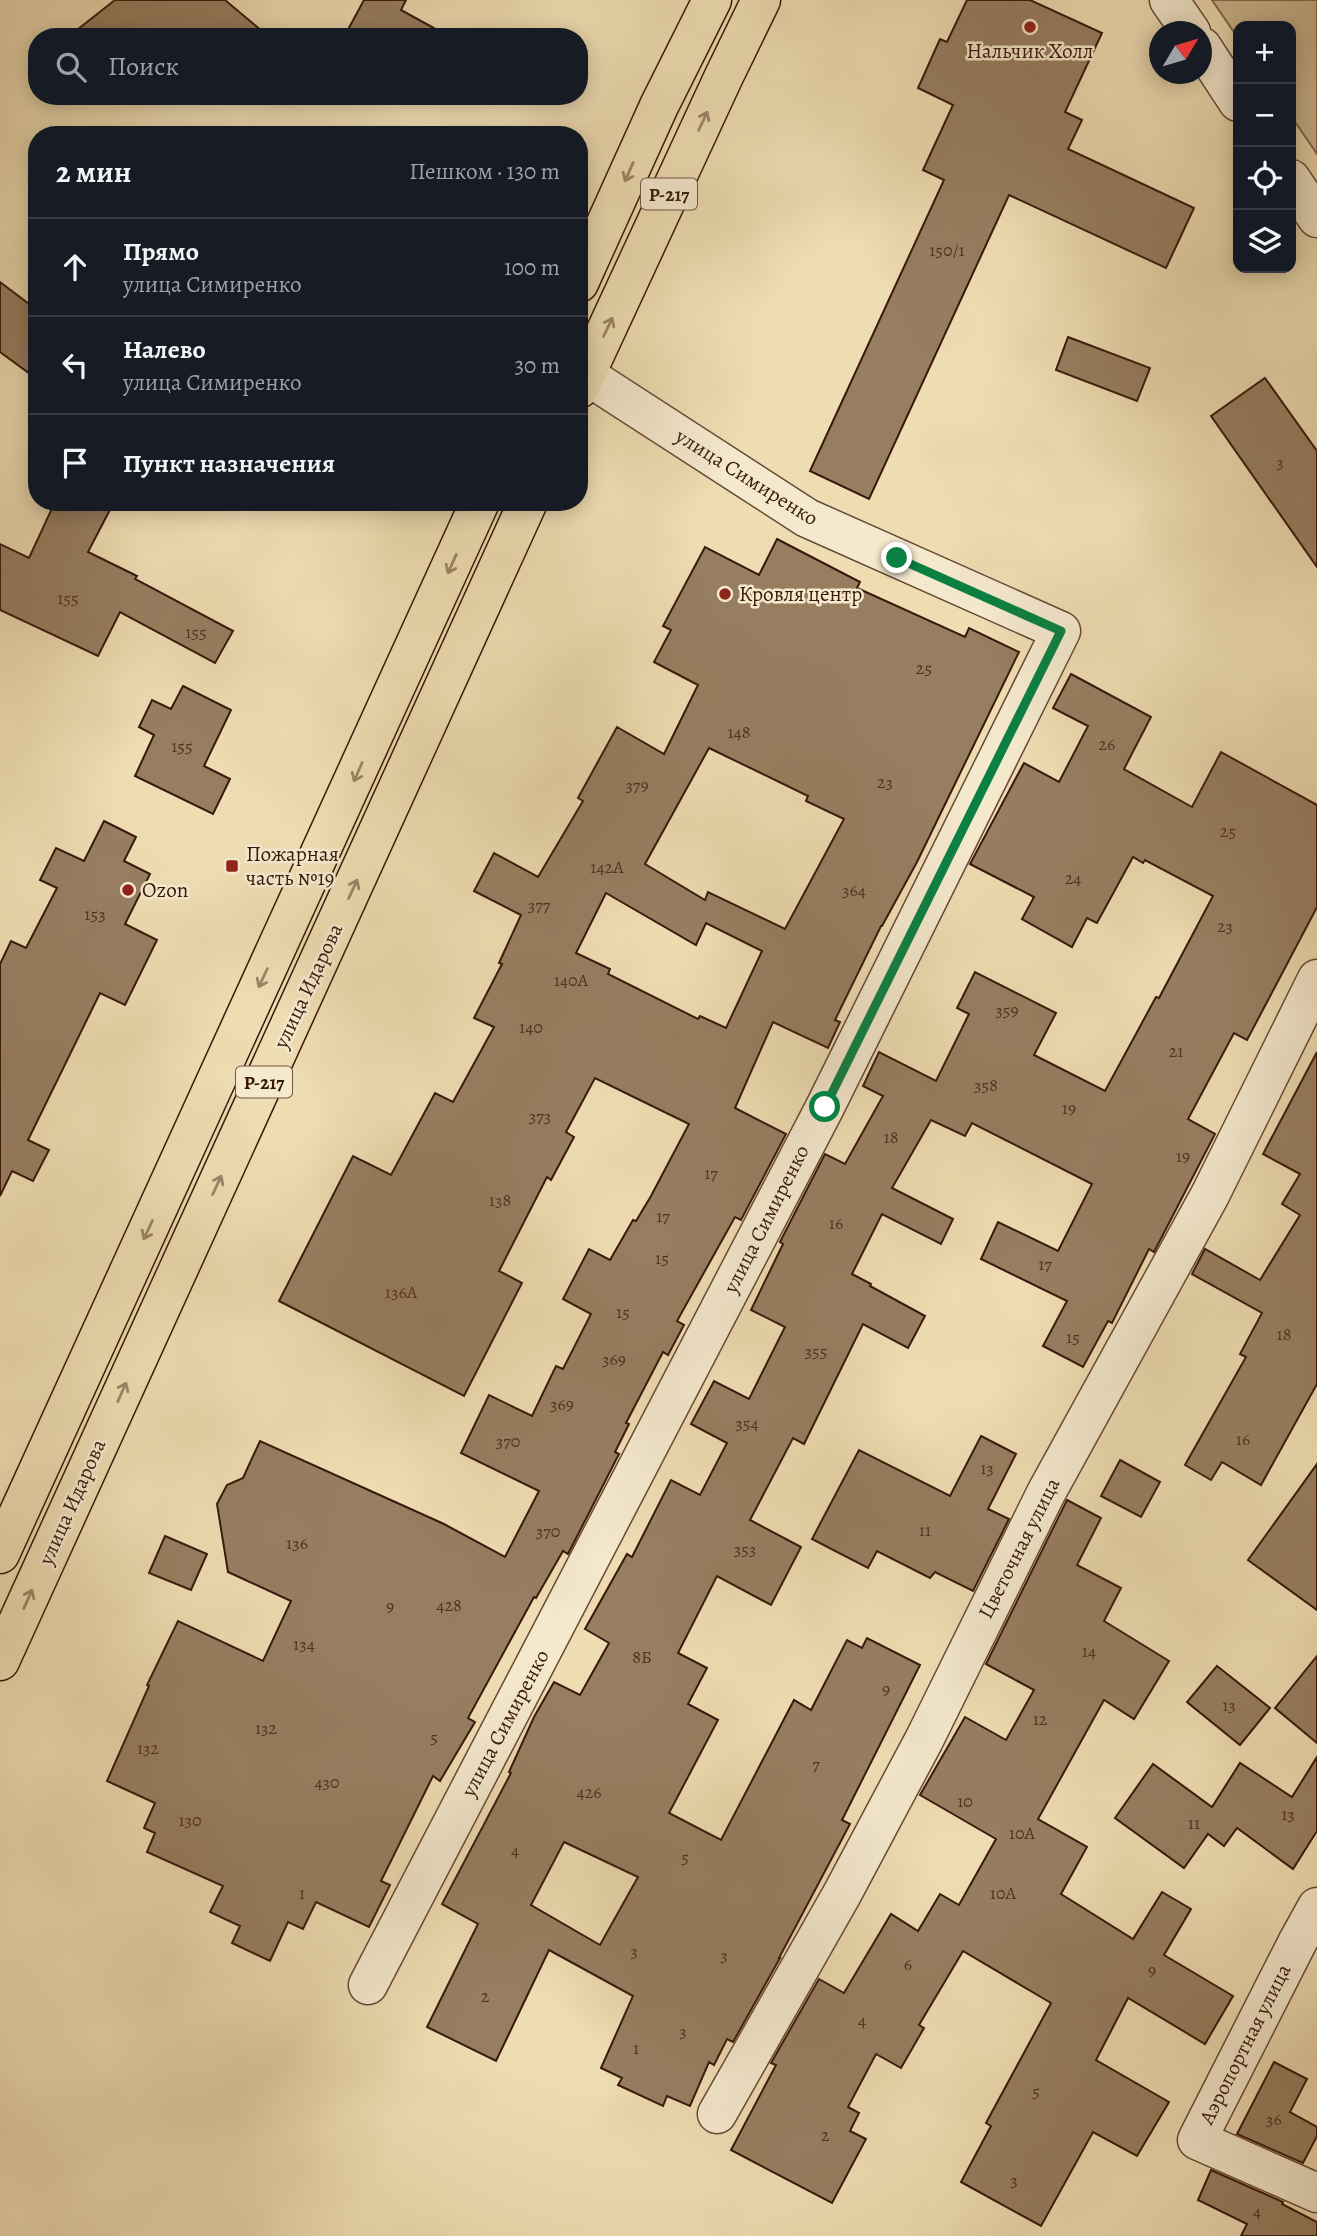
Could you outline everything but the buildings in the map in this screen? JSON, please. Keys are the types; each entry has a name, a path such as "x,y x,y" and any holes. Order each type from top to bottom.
{"main road":[{"name":"Р-217","path":"588,263 659,106 712,0"},
{"name":"Р-217","path":"588,369 761,0"},
{"name":"улица Идарова","path":"0,1554 476,511"},
{"name":"улица Идарова","path":"0,1661 524,511"}],"street":[{"path":"1169,0 1183,21"},
{"path":"1212,62 1233,94"},
{"path":"1296,186 1317,218"},
{"name":"улица Симиренко","path":"368,1985 825,1107 1061,631 807,518 588,386"},
{"name":"Цветочная улица","path":"717,2114 842,1894 911,1764 1046,1493 1210,1195 1317,979"},
{"name":"Аэропортная улица","path":"1317,1907 1197,2140 1317,2193"}],"shaded area":[{"path":"1212,0 1317,0 1317,154 1296,123 1296,21 1233,21 1233,31"}],"place":[{"name":"Нальчик Холл","path":"1030,27"},
{"name":"Кровля центр","path":"725,594"},
{"name":"Пожарная часть №19","path":"232,866"},
{"name":"Ozon","path":"128,890"}],"route":[{"path":"825,1107 1061,631 897,558"}]}
